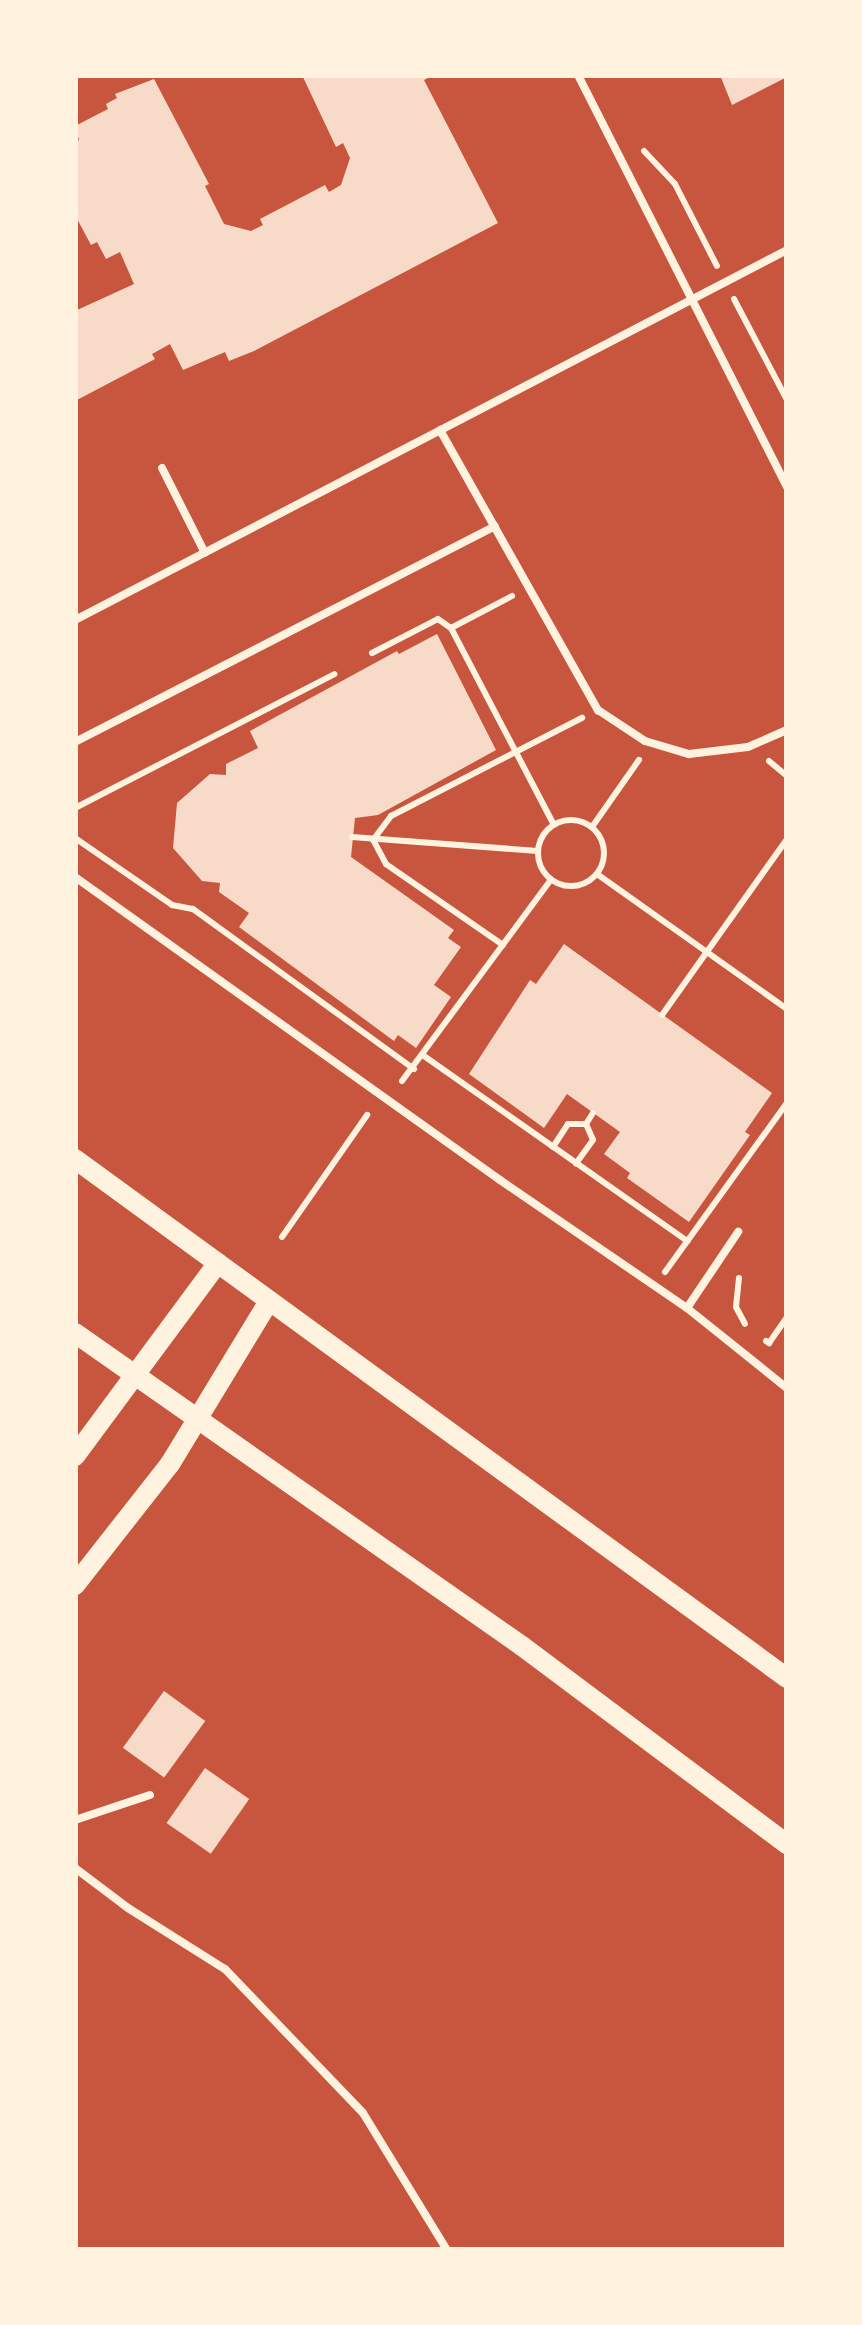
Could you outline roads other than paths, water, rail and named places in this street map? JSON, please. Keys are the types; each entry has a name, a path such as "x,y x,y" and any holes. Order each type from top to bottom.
{"main road":[{"path":"75,1159 787,1678"},
{"path":"75,1456 218,1264"},
{"path":"75,1584 170,1464 268,1301"},
{"path":"75,1333 522,1646 787,1844"}],"lane":[{"path":"578,75 787,487"},
{"path":"75,620 787,250"},
{"path":"440,430 598,710 652,743 689,754 748,747 787,730"},
{"path":"162,468 205,552"},
{"path":"75,742 495,526"},
{"path":"75,878 687,1308 787,1388"},
{"path":"687,1308 738,1232"},
{"path":"75,1820 150,1795"},
{"path":"75,1868 128,1908 224,1968 363,2113 447,2250"}]}
